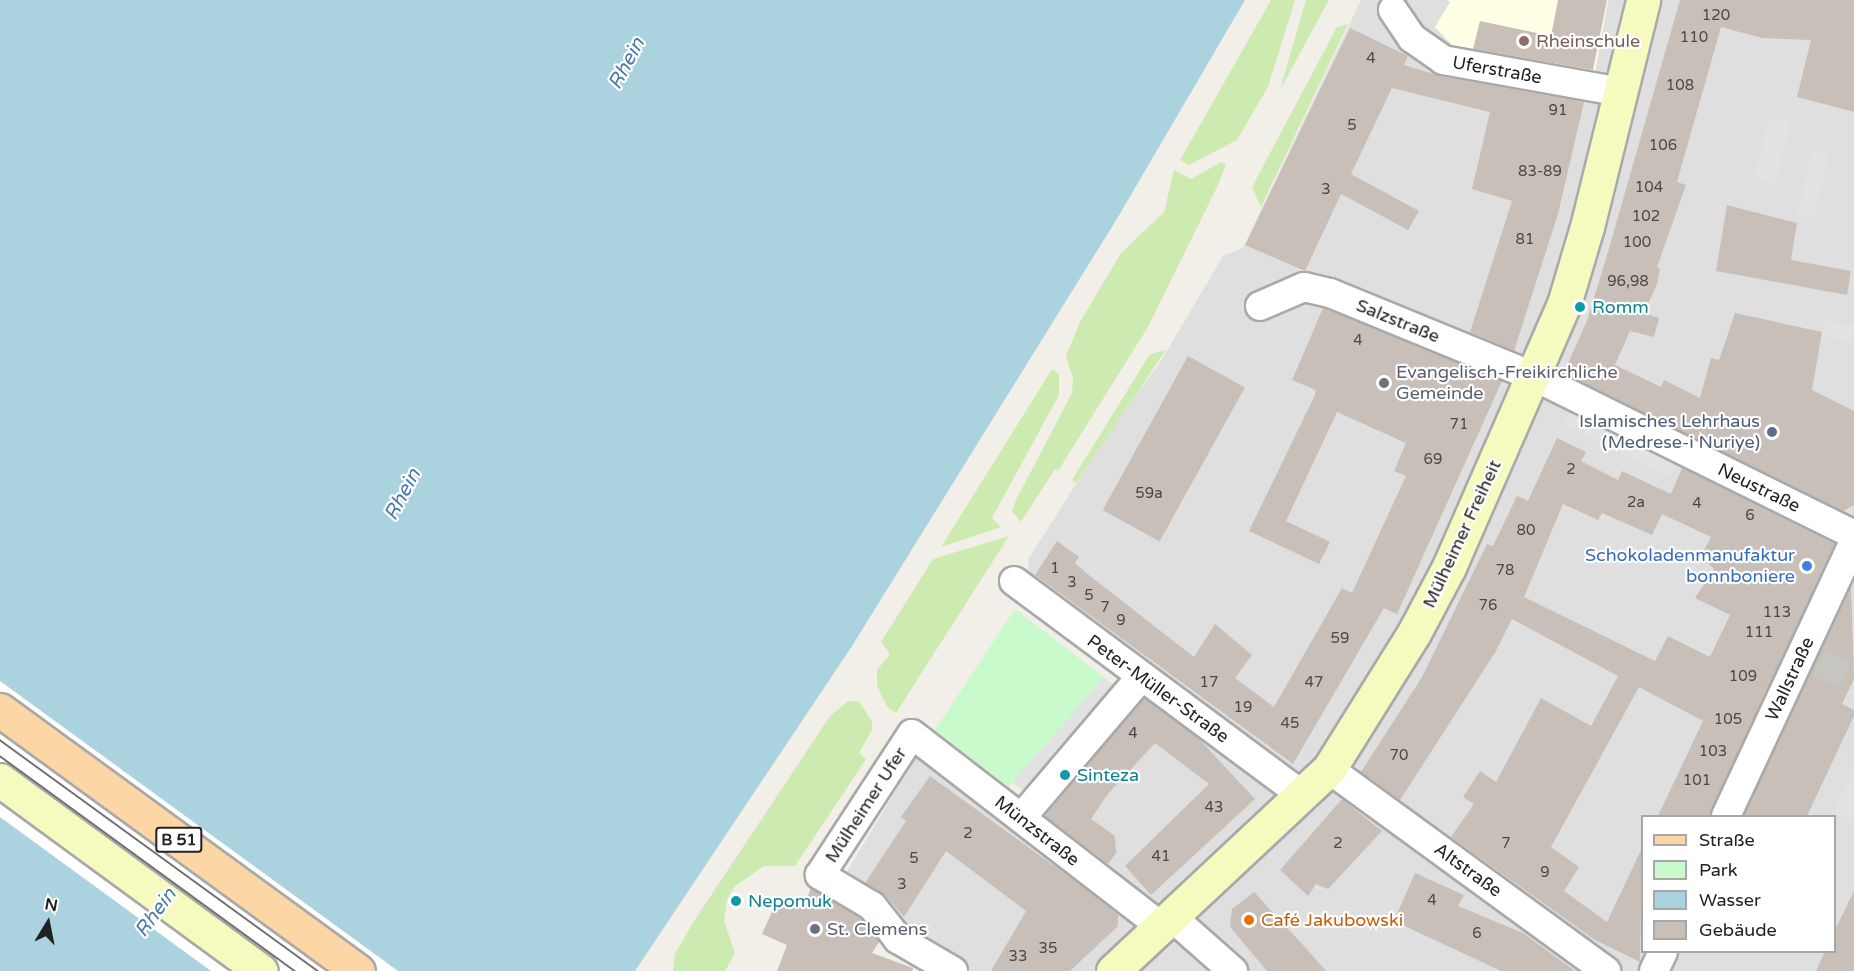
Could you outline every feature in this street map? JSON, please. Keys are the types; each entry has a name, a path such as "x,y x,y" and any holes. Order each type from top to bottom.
{"main road":[{"name":"B 51","path":"0,710 358,971"},
{"name":"B 51","path":"0,724 339,971"}],"street":[{"name":"Mülheimer Freiheit","path":"1113,971 1303,796 1329,769 1408,643 1449,567 1535,377 1568,293 1643,0"},
{"name":"Uferstraße","path":"1393,10 1412,38 1443,60 1621,92"},
{"name":"Salzstraße","path":"1260,306 1304,287 1330,293 1535,377"},
{"name":"Neustraße","path":"1535,377 1854,535"},
{"name":"Wallstraße","path":"1727,815 1810,659 1854,542"},
{"name":"Peter-Müller-Straße","path":"1014,582 1140,678 1303,796"},
{"path":"1021,818 1140,678"},
{"name":"Münzstraße","path":"912,734 1021,818 1233,971"},
{"name":"Mülheimer Ufer","path":"912,734 820,875 872,906 898,939 953,971"},
{"name":"Altstraße","path":"1329,769 1606,971"},
{"path":"0,780 261,971"},
{"path":"1654,971 1662,953"}],"shaded area":[{"path":"1361,0 1854,0 1854,971 968,971 840,883 916,757 1009,821 1131,674 1024,595 1029,558 1109,432 1161,361 1223,256 1243,248"},
{"name":"Rheinschule","path":"1447,0 1608,0 1594,77 1460,54 1435,27 1450,2"},
{"path":"1770,117 1790,122 1775,184 1755,179"},
{"path":"1812,152 1829,156 1814,219 1797,215"},
{"path":"1824,320 1854,325 1854,344 1821,335"},
{"path":"1572,407 1678,459 1669,477 1563,425"},
{"path":"1104,677 1119,690 1028,795 1013,782"},
{"path":"1854,768 1854,815 1851,821 1834,813"}],"green space":[{"path":"1271,0 1295,0 1268,87 1237,140 1189,165 1180,160"},
{"path":"1306,0 1329,0 1280,90"},
{"path":"1348,24 1261,207 1252,187 1337,27"},
{"path":"1221,162 1226,164 1217,187 1148,327 1058,471 1055,469 1021,522 1012,511 1016,500 1072,393 1073,378 1066,356 1080,322 1121,253 1164,212 1174,170 1191,179"},
{"path":"1166,350 1076,483 1072,480 1150,354"},
{"path":"1052,369 1059,374 1059,395 992,518 1001,527 941,547"},
{"path":"1009,536 896,713 887,707 877,686 877,670 890,654 881,642 933,559"},
{"path":"1015,609 1104,677 1009,787 935,730"},
{"path":"848,701 859,702 872,721 872,730 859,753 866,759 795,866 764,866 735,886 727,900 724,921 735,953 725,971 673,971 675,954 694,921 830,716"}],"water":[{"name":"Rhein","path":"0,0 1245,0 1118,217 852,646 635,971 0,971"}],"pier":[{"path":"0,681 398,971 211,971 0,817"}],"building":[{"path":"1558,0 1607,0 1593,70 1473,49 1480,21 1551,36"},
{"path":"1680,0 1854,0 1854,112 1797,97 1811,40 1762,38 1721,27 1677,182 1686,185 1657,267 1660,268 1657,284 1644,313 1659,318 1654,337 1630,331 1615,365 1661,387 1664,380 1700,398 1711,358 1719,360 1735,313 1822,332 1812,390 1854,411 1854,505 1843,511 1570,376 1566,368 1587,321"},
{"path":"1350,28 1408,56 1404,65 1440,76 1584,102 1558,214 1514,351 1470,332 1512,201 1472,189 1490,112 1392,88 1351,174 1419,211 1408,230 1341,194 1305,271 1245,245"},
{"path":"1727,205 1797,223 1791,260 1851,271 1847,295 1716,271"},
{"path":"1323,308 1502,381 1397,614 1384,608 1293,764 1035,575 1057,541 1079,557 1075,563 1090,576 1194,657 1215,624 1252,655 1235,678 1274,707 1342,588 1352,593 1406,476 1394,471 1406,443 1337,412 1286,521 1330,542 1319,564 1249,531 1315,395 1316,390 1292,380"},
{"path":"1188,356 1245,388 1160,541 1103,510"},
{"path":"1557,438 1586,452 1581,461 1618,480 1622,471 1671,494 1682,468 1835,544 1710,815 1658,815 1703,721 1639,687 1551,847 1579,867 1564,891 1607,922 1641,850 1640,962 1595,940 1451,837 1474,804 1463,797 1480,771 1496,782 1541,698 1591,726 1618,676 1512,619 1496,651 1400,800 1361,772 1422,677 1487,544 1493,546 1517,496 1528,501","holes":["1563,504 1598,520 1602,513 1652,535 1662,514 1711,537 1701,557 1714,569 1695,598 1730,615 1710,657 1668,636 1655,661 1524,597"]},
{"path":"1851,587 1854,679 1842,704 1854,710 1854,716 1807,815 1744,815"},
{"path":"1144,698 1200,740 1255,799 1151,895 1125,866 1209,784 1155,743 1107,795 1091,819 1115,836 1116,853 1108,864 1045,816"},
{"path":"930,776 1089,891 1118,915 1118,926 1070,971 991,971 1026,911 946,851 904,917 885,895 865,883 906,821 901,817"},
{"path":"1342,799 1382,831 1328,889 1316,884 1308,896 1280,870"},
{"path":"1415,873 1464,895 1458,906 1523,933 1575,971 1501,971 1394,921"},
{"name":"St. Clemens","path":"811,888 861,919 879,942 872,953 913,968 912,971 777,971 787,945 762,934 776,903 790,909 793,903 803,908"},
{"path":"1854,891 1854,971 1816,971 1824,953 1836,953 1836,928"},
{"path":"1254,892 1326,971 1267,971 1230,927 1232,909"}],"tunnel":[{"path":"1819,663 1854,680"}],"tram line":[{"path":"0,740 318,971"},
{"path":"0,756 295,971"}],"place":[{"name":"Rheinschule","path":"1524,41"},
{"name":"Romm","path":"1580,307"},
{"name":"Evangelisch-Freikirchliche Gemeinde","path":"1384,383"},
{"name":"Islamisches Lehrhaus (Medrese-i Nuriye)","path":"1772,432"},
{"name":"Schokoladenmanufaktur bonnboniere","path":"1807,566"},
{"name":"Sinteza","path":"1065,775"},
{"name":"Nepomuk","path":"736,901"},
{"name":"Café Jakubowski","path":"1249,920"},
{"name":"St. Clemens","path":"815,929"}]}
